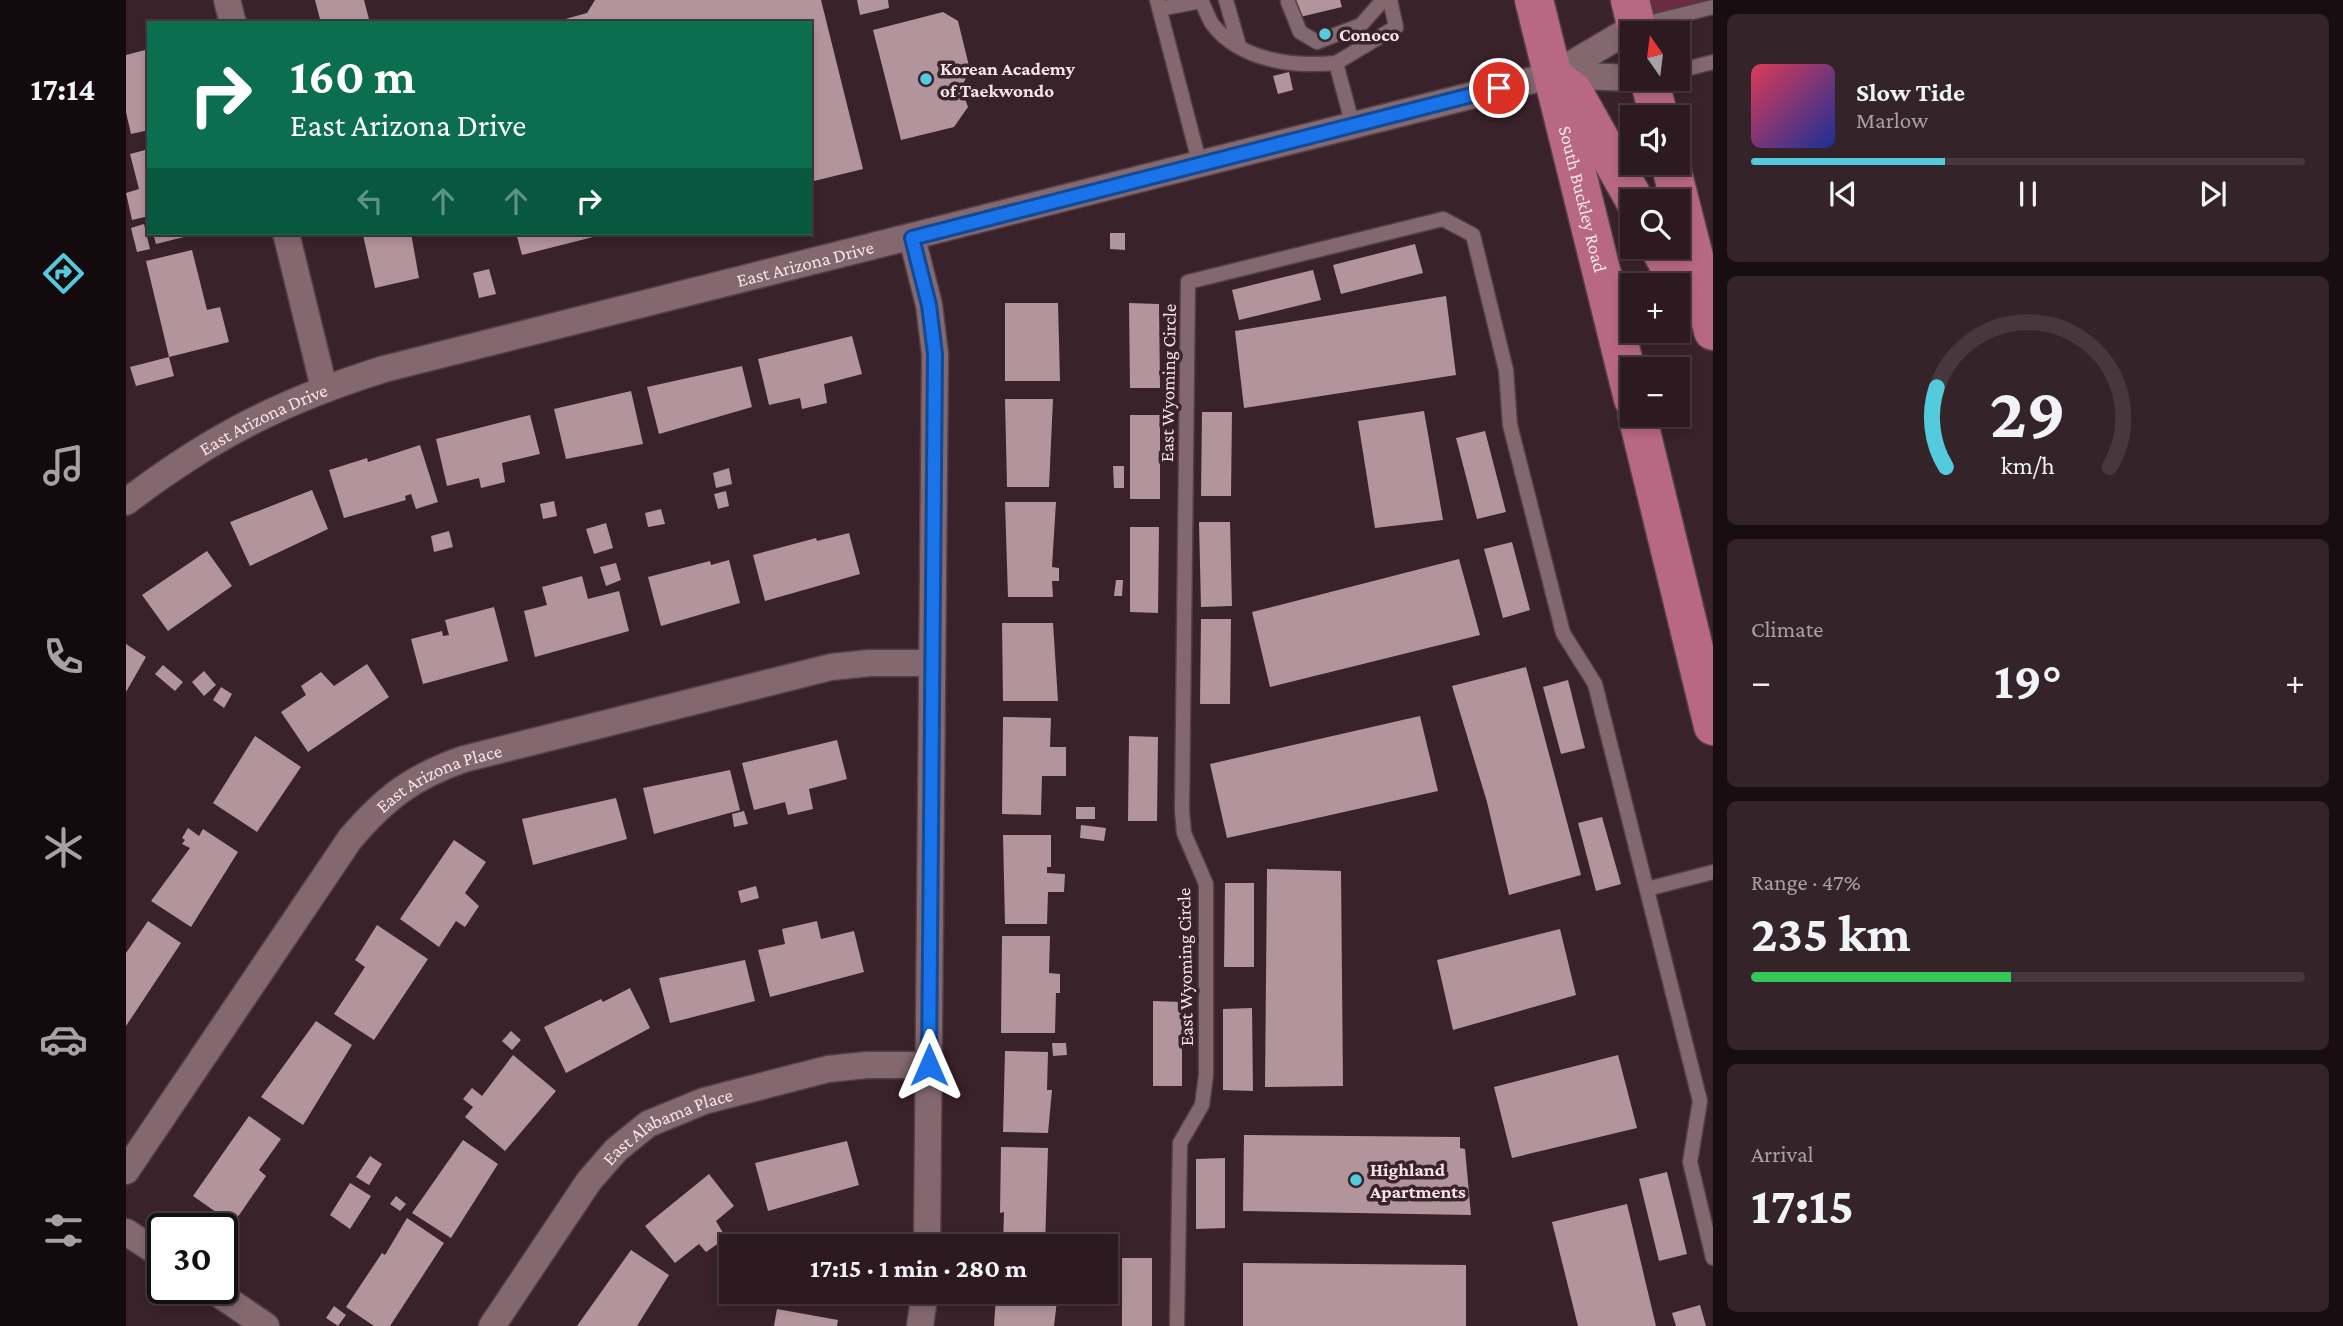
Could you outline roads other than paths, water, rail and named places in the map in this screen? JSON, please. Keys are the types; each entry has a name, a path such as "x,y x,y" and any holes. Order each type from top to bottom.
{"main road":[{"name":"South Buckley Road","path":"1534,0 1623,357"},
{"path":"1553,75 1573,91 1628,189"},
{"path":"1673,175 1713,331"},
{"path":"1665,259 1713,347"},
{"path":"1640,427 1713,726"}],"street":[{"path":"227,0 232,21"},
{"name":"East Arizona Drive","path":"1553,75 1634,20"},
{"name":"East Arizona Drive","path":"126,502 177,463 234,428 324,388 384,369 1553,75 1620,78"},
{"path":"286,235 324,388"},
{"path":"912,238 929,305 935,354 927,1234"},
{"name":"East Arizona Place","path":"126,1171 350,839 376,808 400,788 435,769 464,759 831,667 870,663 932,663"},
{"name":"East Alabama Place","path":"492,1326 589,1181 616,1150 648,1124 704,1101 828,1069 867,1065 929,1065"},
{"path":"126,1232 147,1246"},
{"path":"233,1304 266,1326"},
{"path":"920,1326 923,1304"}],"lane":[{"path":"1200,165 1158,5 1201,0 1213,25 1239,48 1276,61 1315,65 1336,63 1396,27 1390,0"},
{"path":"1226,0 1239,48"},
{"path":"1287,2 1300,32 1317,43 1361,25 1383,0"},
{"path":"1634,20 1713,7"},
{"path":"1690,68 1713,62"},
{"path":"1336,63 1353,126"},
{"name":"East Wyoming Circle","path":"1177,1326 1180,1143 1202,1105 1206,1075 1206,884 1184,833 1182,811 1188,282 1443,219 1473,235 1506,370 1510,425 1563,634 1595,684 1700,1101 1690,1162 1713,1258"},
{"path":"1647,889 1713,872"}],"place":[{"name":"Conoco","path":"1325,34"},
{"name":"Korean Academy of Taekwondo","path":"926,79"},
{"name":"Highland Apartments","path":"1356,1180"}]}
